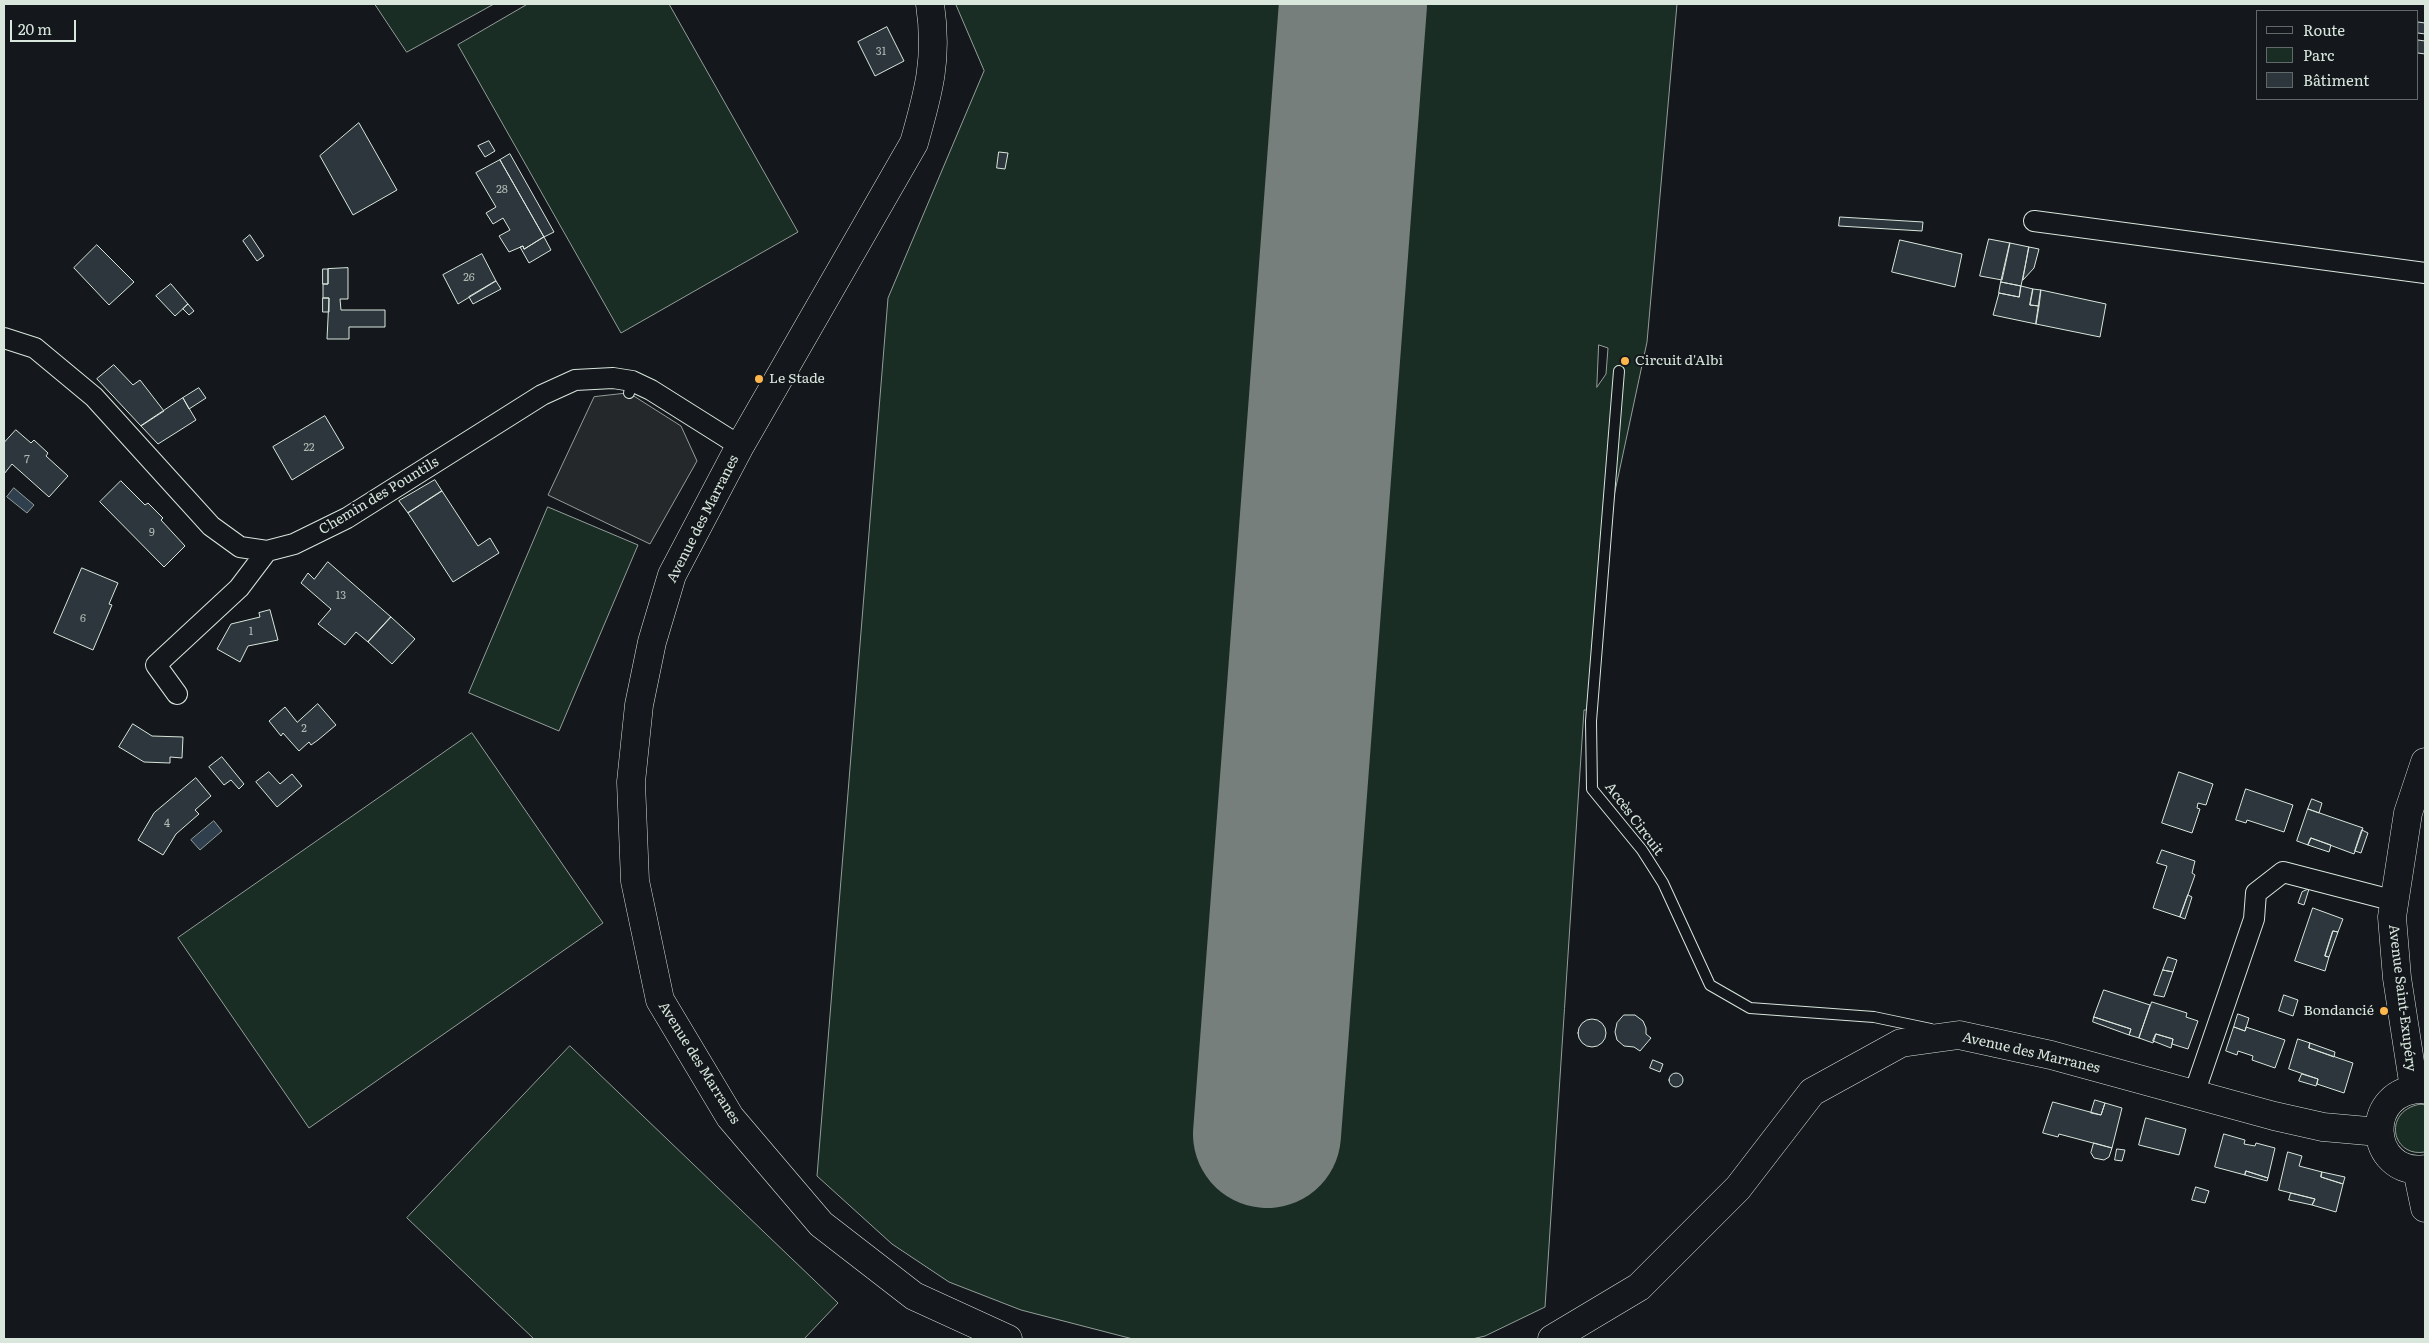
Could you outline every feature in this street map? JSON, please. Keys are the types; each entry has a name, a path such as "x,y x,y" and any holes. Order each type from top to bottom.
{"street":[{"name":"Avenue des Marranes","path":"930,4 935,48 929,92 914,143 740,446 672,575 652,642 639,705 631,782 635,881 660,1000 730,1117 821,1224 914,1296 1008,1339"},
{"path":"2034,221 2425,273"},
{"name":"Chemin des Pountils","path":"4,338 35,348 94,398 211,526 240,547 267,551 294,544 347,518 550,391 575,380 613,378 685,419 740,446"},
{"path":"177,694 156,666 239,588 267,551"},
{"name":"Avenue Saint-Exupéry","path":"2420,1088 2397,978 2392,917 2408,813 2425,762"},
{"path":"2194,1094 2254,919 2256,893 2283,872 2394,901"},
{"name":"Avenue des Marranes","path":"1552,1339 1640,1287 1738,1188 1812,1092 1901,1043 1959,1035 2051,1055 2274,1116 2323,1127 2379,1132"},
{"path":"2420,1088 2402,1092 2388,1104 2380,1120 2379,1132 2382,1146 2391,1159 2403,1167 2421,1170 2425,1208"}],"lane":[{"name":"Accès Circuit","path":"1620,372 1591,721 1592,789 1642,850 1663,884 1710,985 1750,1008 1874,1017 1959,1035"}],"green space":[{"path":"375,4 494,4 407,52"},
{"path":"528,4 669,4 798,232 621,333 458,45"},
{"path":"956,4 1677,4 1647,342 1614,496 1596,710 1584,710 1545,1307 1485,1336 1472,1339 1133,1339 1021,1310 949,1282 892,1244 817,1176 888,298 984,71","holes":["1279,299 1381,305 1317,1139 1214,1129","1599,345 1608,348 1606,374 1597,387"]},
{"path":"548,507 638,545 559,731 469,693"},
{"path":"472,733 603,923 309,1128 178,938"},
{"path":"570,1046 838,1303 804,1339 534,1339 407,1218"},
{"path":"2421,1104 2425,1105 2425,1152 2413,1152 2405,1148 2399,1141 2396,1123 2400,1115 2409,1108"}],"shaded area":[{"path":"629,393 681,426 697,461 650,544 548,495 594,397"}],"water":[{"path":"14,488 34,505 27,513 7,497"},
{"path":"214,821 222,831 200,850 191,840"}],"building":[{"path":"2419,22 2425,23 2425,34 2419,33"},
{"path":"887,27 904,61 875,76 858,42"},
{"path":"2419,40 2425,41 2425,54 2419,53"},
{"path":"359,123 397,190 353,215 320,156"},
{"path":"489,141 495,151 485,157 478,146"},
{"path":"999,152 1008,153 1005,169 997,168"},
{"path":"510,154 554,232 544,237 500,160"},
{"path":"500,160 544,237 524,249 523,246 509,252 499,236 510,230 503,218 493,224 486,213 496,207 476,173"},
{"path":"1840,217 1923,222 1922,231 1839,226"},
{"path":"250,235 264,256 257,261 243,241"},
{"path":"544,237 551,250 529,263 520,247 523,246 524,249"},
{"path":"1989,239 2010,243 2002,280 1980,276"},
{"path":"1900,240 1962,254 1955,287 1892,272"},
{"path":"2010,243 2029,247 2021,286 2001,282"},
{"path":"97,245 134,282 109,305 74,268"},
{"path":"2029,247 2039,249 2034,268 2023,280"},
{"path":"482,254 496,281 458,304 443,275"},
{"path":"348,268 348,299 340,299 341,310 385,310 385,327 349,327 349,339 327,339 329,298 323,298 323,284 328,284 328,269"},
{"path":"323,269 328,269 328,284 323,284"},
{"path":"496,281 501,289 473,304 469,297"},
{"path":"2001,282 2021,286 2019,297 1999,293"},
{"path":"171,284 188,304 175,316 156,296"},
{"path":"2021,286 2033,289 2030,305 2039,306 2036,324 1993,315 1999,293 2019,297"},
{"path":"2033,289 2041,290 2039,306 2030,305"},
{"path":"2041,290 2106,304 2100,337 2036,324"},
{"path":"323,298 329,298 329,312 323,312"},
{"path":"188,304 194,311 189,315 183,309"},
{"path":"114,365 133,385 140,380 164,411 141,426 97,379"},
{"path":"199,388 206,398 189,409 183,398"},
{"path":"183,398 196,420 158,444 141,426"},
{"path":"325,416 344,448 292,480 273,447"},
{"path":"16,430 31,443 34,440 48,453 46,456 68,476 49,497 12,464 4,474 4,443"},
{"path":"435,480 442,491 408,513 399,501"},
{"path":"121,481 145,505 148,503 163,518 161,520 185,546 164,567 100,502"},
{"path":"442,491 478,546 490,538 499,553 453,582 408,513"},
{"path":"328,562 391,617 368,642 356,632 345,645 318,624 331,609 301,583 308,573 314,579"},
{"path":"82,568 118,583 109,604 112,605 93,650 54,633"},
{"path":"270,610 278,640 248,646 240,662 217,649 231,624 260,617 259,613"},
{"path":"391,617 415,639 392,664 368,642"},
{"path":"318,704 336,725 311,745 309,742 299,751 283,733 281,736 269,721 285,707 297,722"},
{"path":"133,724 152,736 183,737 182,758 170,757 170,763 144,762 119,747"},
{"path":"222,757 244,784 239,789 231,780 224,785 209,767"},
{"path":"269,772 280,784 292,774 302,786 277,807 256,782"},
{"path":"2179,772 2213,784 2206,805 2198,803 2197,808 2200,809 2192,833 2162,823"},
{"path":"196,778 211,796 195,810 199,814 176,834 163,855 138,840 154,813"},
{"path":"2246,789 2293,805 2284,832 2247,820 2246,823 2236,820"},
{"path":"2312,799 2322,803 2319,813 2308,809"},
{"path":"2308,809 2363,828 2354,854 2311,838 2308,845 2297,841"},
{"path":"2362,830 2368,833 2361,853 2355,851"},
{"path":"2311,838 2331,845 2329,852 2308,845"},
{"path":"2162,850 2195,861 2192,873 2195,875 2180,917 2153,908 2167,866 2157,863"},
{"path":"2309,889 2304,905 2298,903 2302,892"},
{"path":"2188,895 2192,897 2185,919 2180,917"},
{"path":"2313,908 2343,919 2338,932 2333,931 2325,956 2329,957 2325,971 2295,961"},
{"path":"2333,931 2338,932 2329,957 2325,956"},
{"path":"2168,957 2177,960 2173,972 2163,970"},
{"path":"2163,970 2173,972 2164,997 2154,995"},
{"path":"2104,990 2150,1005 2139,1038 2129,1035 2131,1029 2094,1017"},
{"path":"2284,995 2298,1000 2293,1016 2279,1011"},
{"path":"2152,1002 2187,1013 2186,1017 2198,1021 2188,1049 2172,1044 2173,1039 2156,1034 2153,1043 2139,1038"},
{"path":"2238,1014 2249,1018 2245,1031 2234,1027"},
{"path":"1624,1015 1635,1015 1643,1021 1646,1034 1651,1038 1640,1051 1634,1047 1624,1046 1617,1040 1615,1032 1617,1023"},
{"path":"2094,1017 2131,1029 2129,1035 2093,1022"},
{"path":"1592,1019 1602,1023 1606,1033 1602,1043 1592,1047 1582,1043 1578,1033 1582,1023"},
{"path":"2234,1027 2245,1031 2246,1027 2285,1040 2275,1068 2252,1060 2253,1056 2238,1051 2237,1055 2226,1051"},
{"path":"2156,1034 2173,1039 2171,1048 2153,1041"},
{"path":"2298,1039 2310,1043 2309,1048 2353,1063 2344,1093 2317,1084 2318,1079 2289,1069"},
{"path":"2310,1043 2335,1052 2334,1057 2309,1048"},
{"path":"1653,1060 1663,1064 1660,1072 1650,1068"},
{"path":"1676,1073 1681,1075 1683,1080 1681,1085 1676,1087 1671,1085 1669,1080 1671,1075"},
{"path":"2302,1074 2318,1079 2316,1086 2299,1081"},
{"path":"2095,1100 2105,1103 2101,1115 2091,1113"},
{"path":"2053,1102 2101,1115 2105,1103 2122,1108 2112,1148 2059,1134 2058,1137 2043,1133"},
{"path":"2146,1118 2186,1129 2179,1155 2139,1145"},
{"path":"2224,1134 2245,1140 2244,1144 2255,1146 2256,1143 2275,1148 2268,1178 2246,1171 2245,1175 2215,1167"},
{"path":"2094,1143 2112,1148 2109,1157 2104,1160 2094,1158 2091,1153"},
{"path":"2117,1149 2125,1150 2122,1161 2115,1160"},
{"path":"2288,1152 2302,1156 2299,1166 2322,1172 2321,1177 2343,1184 2336,1212 2312,1205 2315,1199 2279,1190"},
{"path":"2246,1171 2268,1178 2267,1181 2245,1175"},
{"path":"2322,1172 2345,1177 2343,1184 2321,1177"},
{"path":"2196,1187 2209,1191 2205,1203 2192,1200"},
{"path":"2291,1193 2315,1199 2312,1205 2289,1200"}],"runway":[{"path":"1267,1134 1353,4"}],"place":[{"name":"Circuit d'Albi","path":"1625,361"},
{"name":"Le Stade","path":"759,379"},
{"name":"Bondancié","path":"2384,1011"}]}
